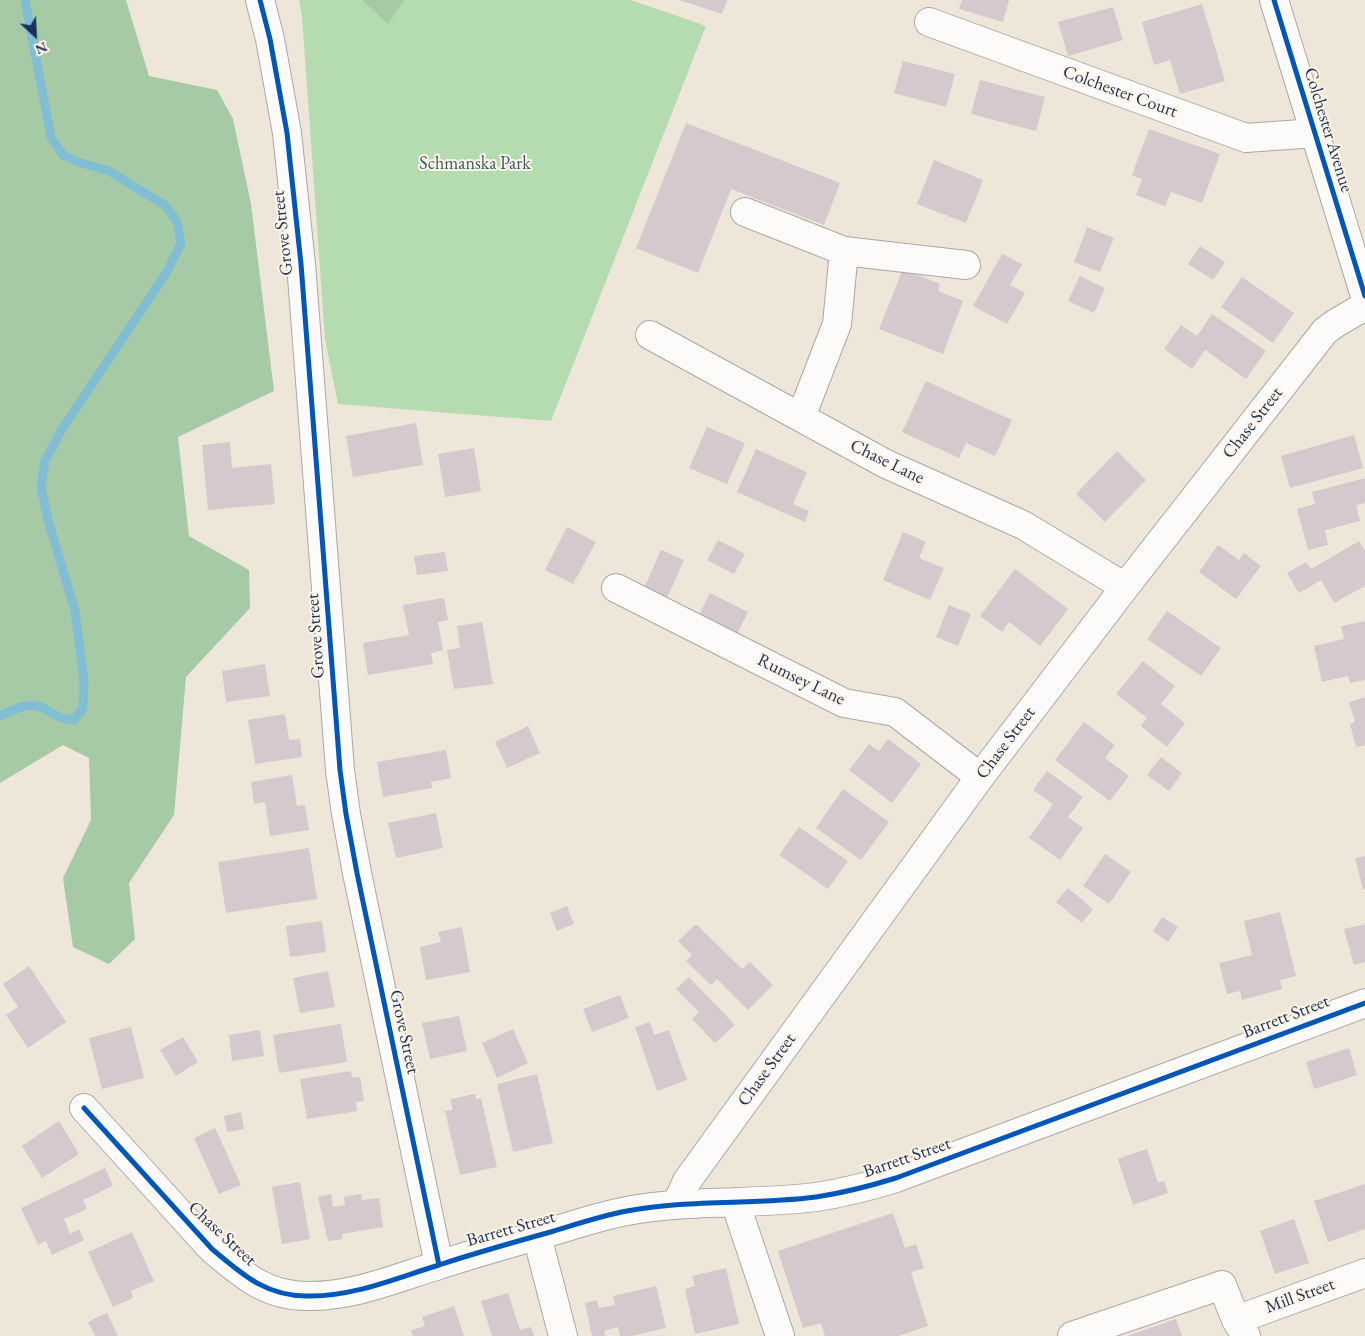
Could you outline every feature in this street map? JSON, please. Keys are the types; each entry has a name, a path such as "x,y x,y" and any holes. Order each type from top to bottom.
{"street":[{"name":"Grove Street","path":"260,0 270,39 287,133 301,264 340,760 346,814 362,902 439,1265"},
{"name":"Colchester Avenue","path":"1274,0 1365,296"},
{"name":"Colchester Court","path":"929,22 1246,138 1315,133"},
{"path":"745,212 844,251 966,265"},
{"path":"801,417 837,324 844,251"},
{"name":"Chase Street","path":"676,1206 687,1181 980,777 1125,586 1325,331 1365,306"},
{"name":"Chase Lane","path":"650,335 886,464 1023,525 1125,586"},
{"name":"Rumsey Lane","path":"616,588 844,704 895,712 980,777"},
{"name":"Barrett Street","path":"439,1265 629,1210 814,1197 855,1190 896,1178 1365,1002"},
{"name":"Chase Street","path":"84,1108 212,1249 260,1286 288,1295 323,1296 374,1285 439,1265"},
{"path":"735,1202 780,1336"},
{"path":"537,1236 563,1336"},
{"name":"Mill Street","path":"1241,1328 1365,1273"},
{"path":"1072,1336 1222,1285 1241,1328"}],"green space":[{"path":"0,0 126,0 149,76 217,90 233,119 251,204 274,391 178,437 189,536 249,570 250,608 186,677 174,815 129,883 135,939 109,964 73,947 63,878 91,820 89,758 63,745 0,783"},
{"name":"Schmanska Park","path":"299,0 631,0 706,26 551,421 338,404 325,339 302,17"},
{"path":"362,0 404,0 388,24"}],"building":[{"path":"679,0 727,0 722,14"},
{"path":"962,0 1009,0 1003,22 959,9"},
{"path":"1202,4 1225,81 1180,94 1170,60 1154,65 1142,22"},
{"path":"1113,7 1123,40 1068,56 1058,22"},
{"path":"903,61 955,74 946,107 894,93"},
{"path":"980,80 1045,97 1036,131 971,114"},
{"path":"686,123 840,183 824,225 731,189 698,273 636,248"},
{"path":"1149,129 1220,154 1202,203 1171,192 1165,206 1136,195 1142,179 1132,175"},
{"path":"934,160 983,180 966,223 917,204"},
{"path":"1087,227 1114,238 1100,272 1074,262"},
{"path":"1200,246 1225,262 1213,280 1188,264"},
{"path":"1002,254 1022,264 1010,285 1025,293 1007,324 973,306"},
{"path":"903,269 940,284 938,291 963,301 943,354 879,329"},
{"path":"1080,276 1105,288 1094,313 1068,301"},
{"path":"1242,277 1294,313 1273,343 1221,307"},
{"path":"1212,314 1266,351 1246,379 1205,350 1192,369 1164,349 1181,325 1197,336"},
{"path":"926,381 1012,420 995,456 966,443 959,458 902,432"},
{"path":"416,423 423,465 353,477 346,436"},
{"path":"707,427 745,443 727,484 689,468"},
{"path":"1354,435 1363,468 1290,488 1281,456"},
{"path":"230,442 232,468 271,464 275,504 208,510 202,445"},
{"path":"474,448 481,491 445,497 438,454"},
{"path":"756,449 807,472 793,504 809,511 805,522 737,492"},
{"path":"1117,451 1146,480 1105,522 1076,494"},
{"path":"1365,478 1365,503 1356,505 1360,521 1325,530 1328,545 1308,550 1297,509 1315,504 1312,492"},
{"path":"567,527 596,542 573,584 545,570"},
{"path":"903,532 926,542 919,558 944,568 930,600 883,580"},
{"path":"718,540 745,554 734,574 707,560"},
{"path":"1359,541 1365,551 1365,586 1334,603 1321,580 1299,593 1287,573 1306,562 1311,569"},
{"path":"1218,545 1239,560 1244,553 1261,566 1236,599 1199,572"},
{"path":"661,550 684,560 664,605 641,595"},
{"path":"445,552 448,571 417,575 414,556"},
{"path":"1015,569 1068,609 1040,646 1009,622 1002,632 980,616"},
{"path":"710,593 748,612 735,638 697,619"},
{"path":"444,598 448,620 438,622 443,650 431,653 433,664 368,675 363,643 409,635 403,605"},
{"path":"949,605 971,614 958,646 936,637"},
{"path":"1167,611 1221,648 1201,676 1147,639"},
{"path":"1365,621 1365,680 1350,683 1348,676 1322,682 1314,646 1344,639 1341,626"},
{"path":"482,622 493,684 454,689 447,650 460,648 457,626"},
{"path":"1143,661 1175,686 1161,704 1185,723 1167,747 1141,726 1147,718 1116,694"},
{"path":"265,664 270,696 226,702 222,671"},
{"path":"1365,697 1365,745 1356,747 1350,724 1355,722 1349,702"},
{"path":"285,714 289,740 300,739 302,757 255,764 248,720"},
{"path":"1084,722 1115,745 1105,758 1129,776 1110,801 1055,760"},
{"path":"528,726 540,753 507,768 495,742"},
{"path":"888,739 921,764 892,803 849,770 869,744 879,751"},
{"path":"446,750 451,778 431,782 432,788 383,797 377,762"},
{"path":"1161,757 1182,773 1169,791 1147,775"},
{"path":"1047,771 1083,797 1068,817 1083,828 1060,860 1029,838 1053,804 1033,790"},
{"path":"292,775 297,806 305,805 309,830 270,836 265,802 254,804 251,782"},
{"path":"843,789 889,822 861,860 816,828"},
{"path":"436,813 443,848 396,858 388,823"},
{"path":"799,827 848,861 828,889 779,855"},
{"path":"309,848 317,899 226,913 218,862"},
{"path":"1105,854 1131,872 1109,904 1083,886"},
{"path":"1365,856 1365,889 1363,889 1355,858"},
{"path":"1068,888 1093,909 1082,923 1056,902"},
{"path":"567,906 574,924 557,931 550,913"},
{"path":"1280,912 1296,976 1280,980 1282,989 1242,1000 1240,991 1227,994 1219,963 1252,955 1244,921"},
{"path":"1162,917 1178,927 1168,942 1153,931"},
{"path":"322,921 326,952 290,957 286,926"},
{"path":"696,924 742,969 750,962 773,985 748,1010 717,979 711,985 686,961 692,955 678,941"},
{"path":"1365,924 1365,962 1354,965 1344,929"},
{"path":"462,927 470,972 426,980 420,947 441,942 438,932"},
{"path":"29,966 66,1022 28,1048 6,1015 18,1007 3,984"},
{"path":"328,971 335,1007 300,1013 293,978"},
{"path":"689,977 735,1025 715,1043 692,1019 699,1012 676,989"},
{"path":"620,995 629,1018 592,1032 583,1009"},
{"path":"459,1016 467,1051 430,1059 422,1023"},
{"path":"650,1022 654,1035 669,1030 687,1080 657,1091 635,1027"},
{"path":"341,1024 347,1062 279,1073 273,1035"},
{"path":"131,1027 144,1078 102,1089 89,1038"},
{"path":"513,1029 528,1063 497,1078 482,1043"},
{"path":"260,1030 264,1056 232,1061 229,1035"},
{"path":"183,1037 198,1062 176,1076 160,1050"},
{"path":"1349,1048 1357,1075 1314,1089 1306,1062"},
{"path":"351,1071 352,1078 360,1077 364,1101 356,1102 357,1111 307,1119 300,1079"},
{"path":"537,1074 553,1143 513,1152 497,1084"},
{"path":"475,1094 476,1100 481,1098 497,1167 460,1175 445,1111 453,1110 450,1099"},
{"path":"241,1112 244,1129 227,1132 224,1116"},
{"path":"59,1121 79,1154 42,1178 22,1146"},
{"path":"215,1128 241,1185 219,1194 194,1138"},
{"path":"1147,1149 1158,1183 1164,1181 1168,1193 1133,1205 1118,1159"},
{"path":"105,1168 113,1186 83,1200 87,1209 64,1219 70,1234 79,1229 84,1240 52,1255 46,1241 38,1245 21,1208"},
{"path":"300,1182 310,1239 282,1244 272,1187"},
{"path":"1365,1184 1365,1229 1328,1242 1314,1201"},
{"path":"331,1194 333,1207 345,1205 344,1197 361,1194 362,1200 379,1198 383,1227 342,1234 343,1239 328,1241 318,1197"},
{"path":"893,1213 905,1248 916,1244 924,1268 911,1272 928,1326 898,1336 825,1336 821,1323 803,1328 778,1251"},
{"path":"1294,1219 1309,1263 1275,1274 1260,1231"},
{"path":"132,1232 154,1281 131,1291 133,1298 113,1307 88,1252"},
{"path":"726,1268 739,1324 695,1334 685,1289 695,1286 692,1276"},
{"path":"656,1286 666,1328 631,1336 620,1336 618,1327 604,1331 605,1336 592,1336 585,1303 597,1300 599,1308 615,1305 613,1296"},
{"path":"508,1293 520,1330 531,1327 534,1336 492,1336 481,1301"},
{"path":"454,1306 464,1336 413,1336 411,1330 425,1326 422,1317"},
{"path":"107,1313 118,1336 95,1336 88,1322"},
{"path":"1176,1319 1182,1336 1127,1336"}],"waterway":[{"path":"0,716 18,708 33,705 64,719 74,720 83,708 84,681 75,611 48,520 41,487 45,461 61,431 167,272 181,243 177,222 166,206 109,171 78,162 63,155 51,137 25,0"}],"cycle path":[{"path":"260,0 270,39 287,133 301,264 340,770 346,814 439,1265"},
{"path":"1274,0 1365,296"},
{"path":"84,1108 212,1249 244,1275 266,1288 279,1292 292,1295 324,1295 374,1286 480,1252 627,1211 698,1203 769,1201 816,1197 876,1184 1365,1003"}]}
